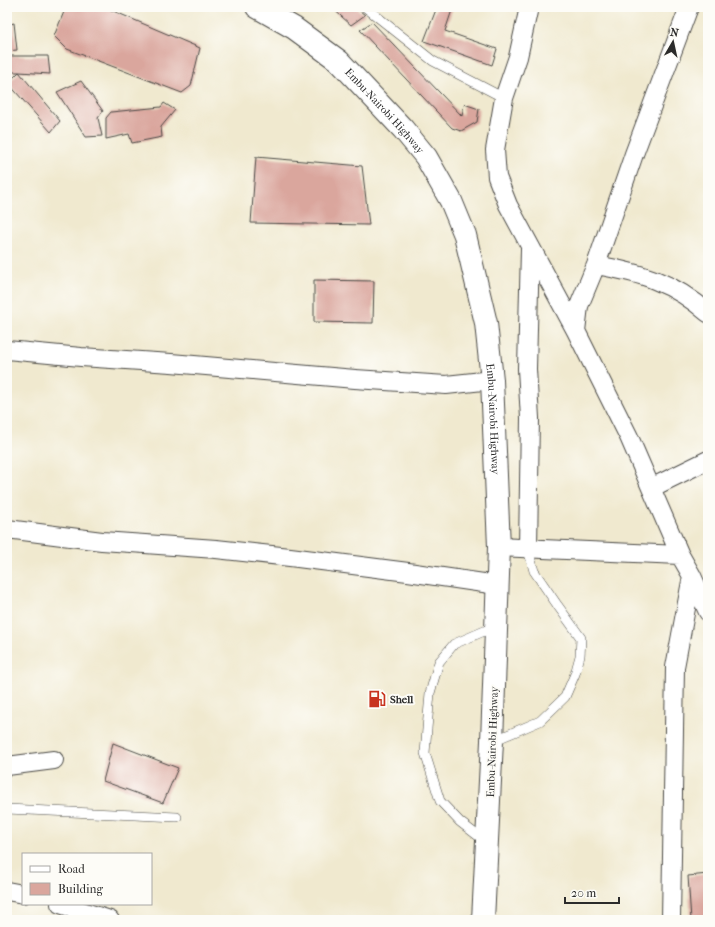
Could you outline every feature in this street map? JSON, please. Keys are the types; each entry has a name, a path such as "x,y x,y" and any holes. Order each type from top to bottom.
{"main road":[{"name":"Embu-Nairobi Highway","path":"257,7 294,28 339,61 403,129 426,156 451,201 465,235 486,323 492,380 499,547 492,741 483,920"}],"street":[{"path":"528,7 518,56 504,98 495,150 497,177 508,205 576,331 629,437 680,555 692,576 708,612"},
{"path":"576,331 579,306 596,265 634,154 689,7"},
{"path":"528,549 530,418 527,369 530,248"},
{"path":"596,265 628,271 661,282 689,298 708,313"},
{"path":"7,350 355,379 446,385 492,380"},
{"path":"651,488 708,460"},
{"path":"7,529 102,542 216,549 290,557 497,585"},
{"path":"499,547 680,555"},
{"path":"671,920 675,667 692,576"},
{"path":"7,766 54,760"},
{"path":"7,892 22,894"},
{"path":"62,905 82,915 110,920"}],"lane":[{"path":"365,7 433,61 504,98"},
{"path":"492,741 540,721 565,697 575,674 580,656 581,638 534,570 528,549"},
{"path":"487,842 460,822 440,801 425,753 430,693 439,662 454,644 496,626"},
{"path":"7,809 177,817"}],"building":[{"path":"66,7 104,7 200,48 191,86 182,93 67,49 54,36"},
{"path":"331,7 355,7 365,15 351,25"},
{"path":"437,7 453,7 445,31 497,49 492,65 424,41"},
{"path":"372,22 462,116 464,104 479,109 477,122 461,131 452,128 360,30"},
{"path":"14,23 17,50 7,51 7,25"},
{"path":"7,56 48,56 50,74 7,72"},
{"path":"19,72 60,121 51,132 8,83"},
{"path":"81,81 103,111 98,118 102,136 86,137 57,92"},
{"path":"164,103 175,110 161,127 162,137 132,143 129,134 106,139 106,118 111,112 161,107"},
{"path":"256,157 362,166 369,225 251,223"},
{"path":"314,280 374,281 373,323 314,322"},
{"path":"113,743 178,768 163,803 103,781"},
{"path":"708,874 708,920 691,920 688,876"}],"place":[{"name":"Shell","path":"377,699"}]}
